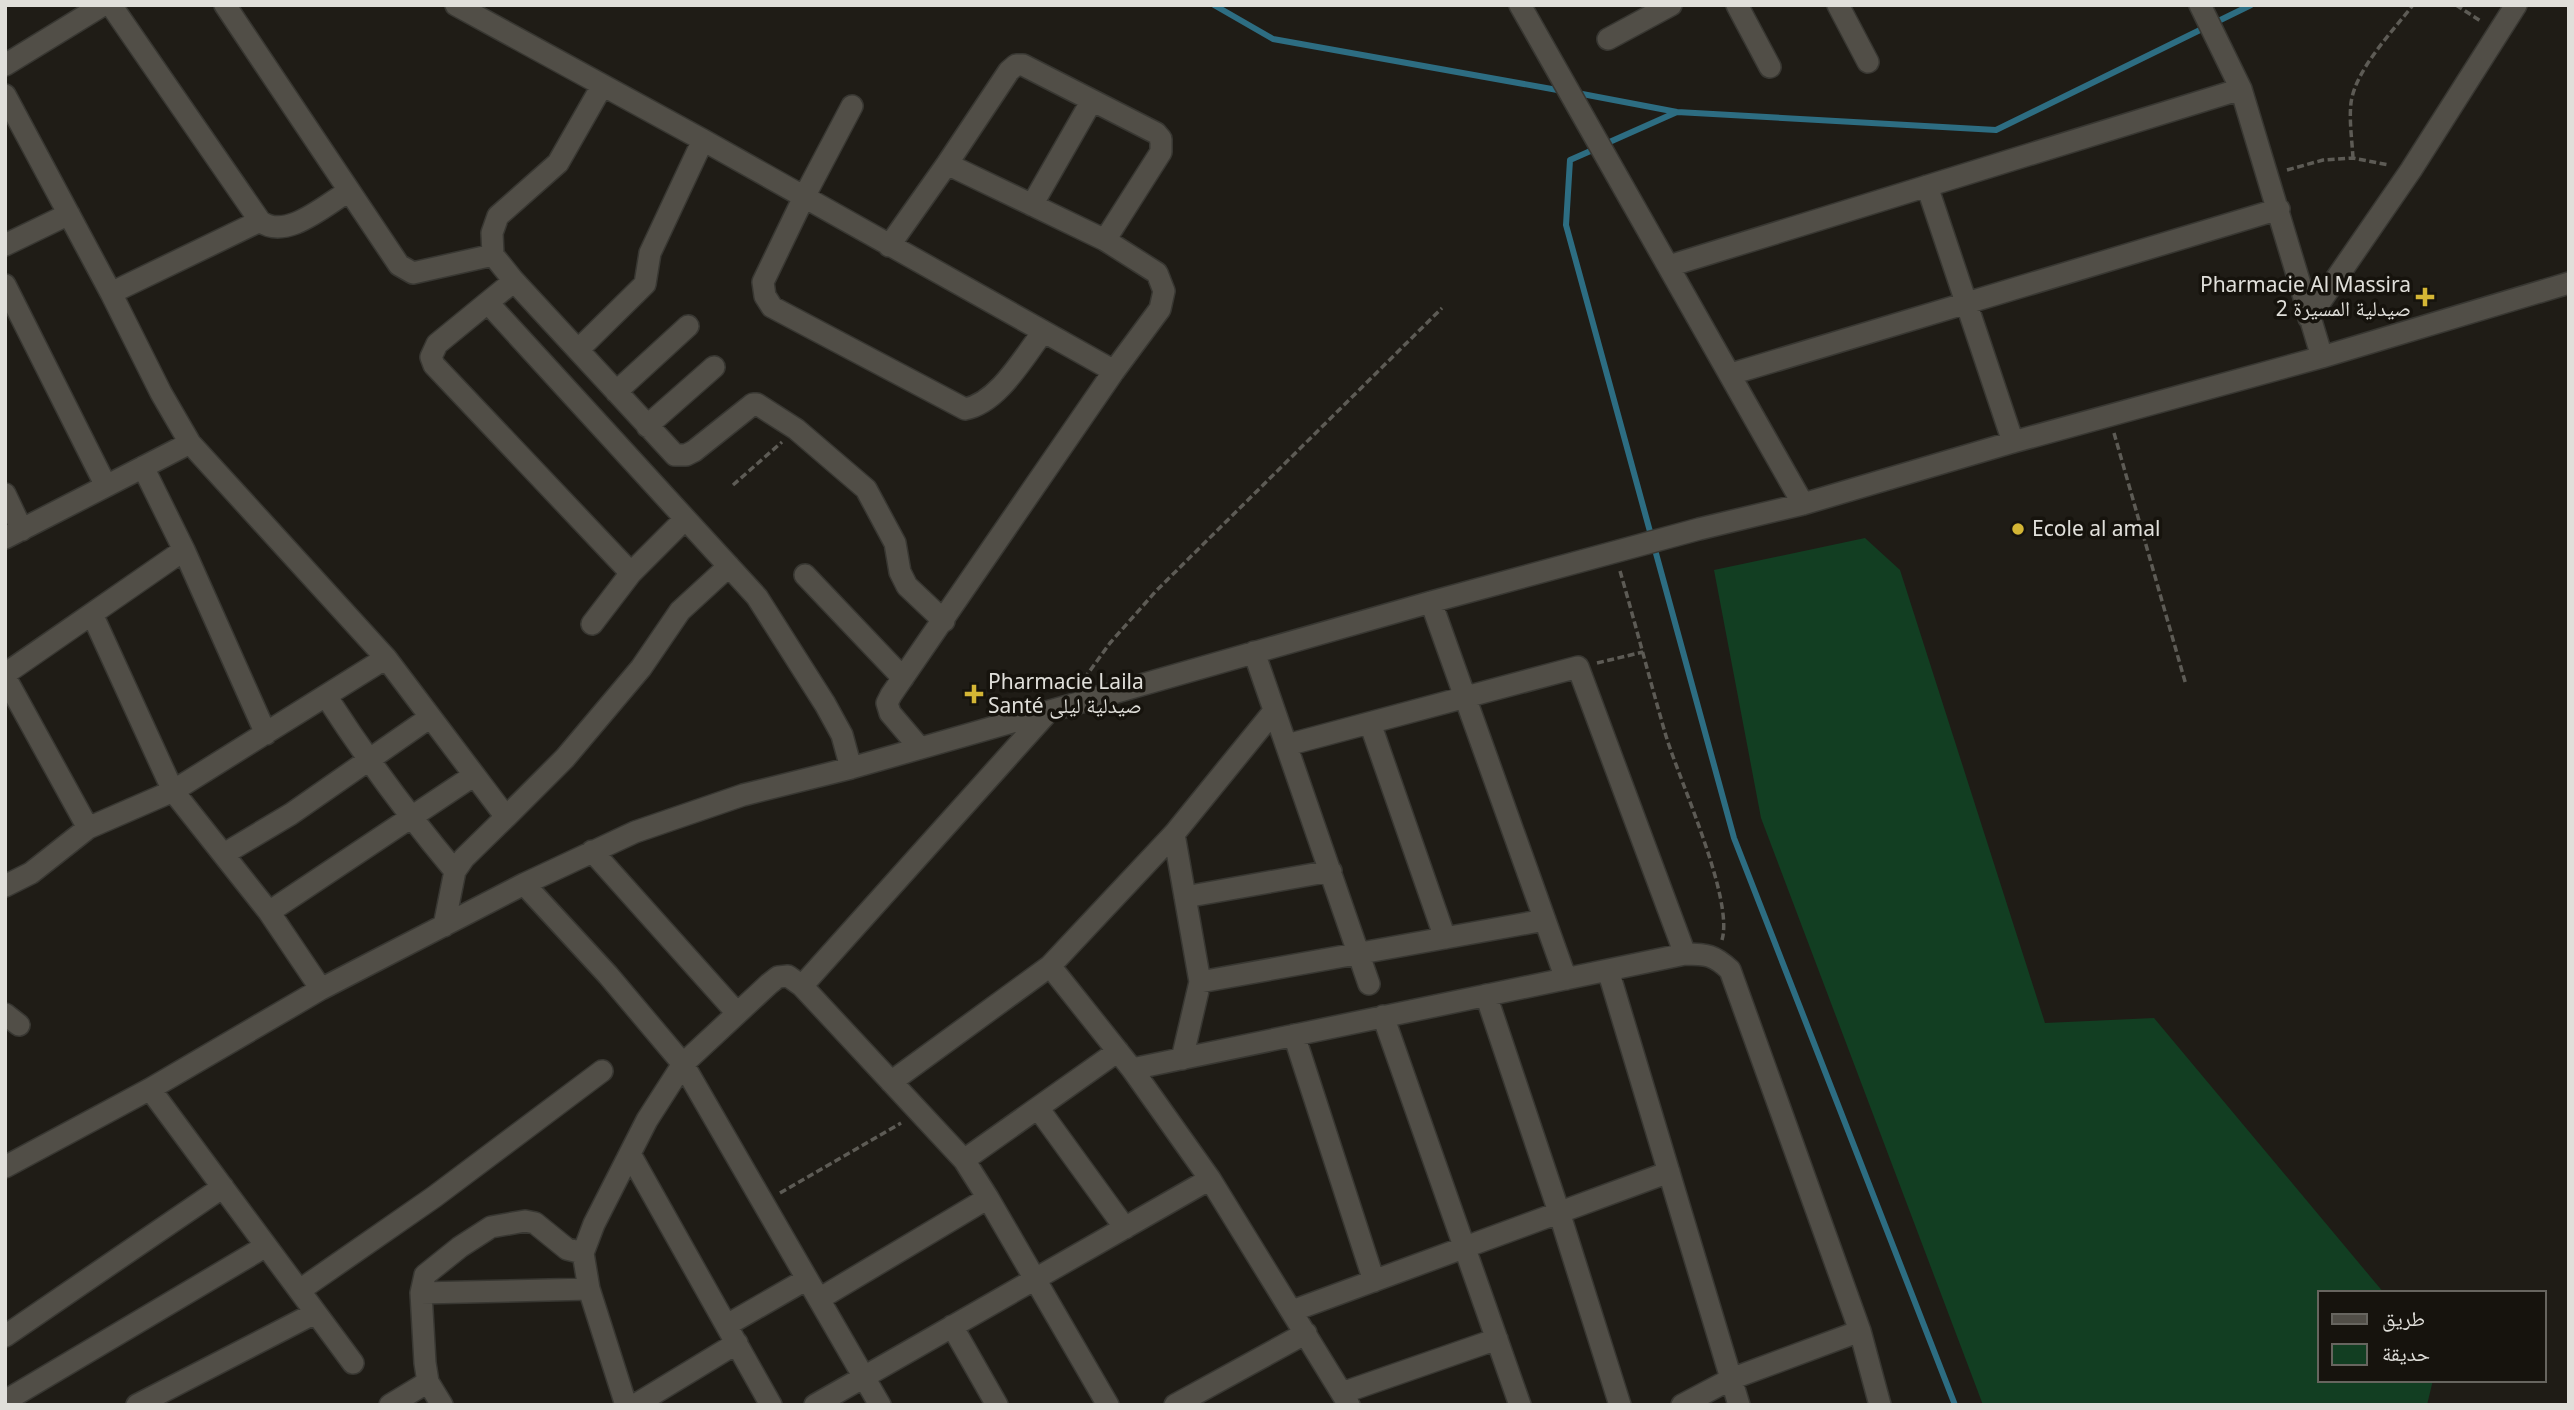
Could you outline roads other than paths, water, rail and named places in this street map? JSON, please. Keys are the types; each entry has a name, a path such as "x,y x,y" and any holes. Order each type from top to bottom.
{"street":[{"path":"5,65 103,5"},
{"path":"111,5 260,222 268,228 292,226 349,191"},
{"path":"225,5 399,265 413,273 493,255"},
{"path":"456,5 1114,371"},
{"path":"1520,5 1803,504"},
{"path":"1608,39 1671,5"},
{"path":"1737,5 1770,67"},
{"path":"1838,5 1868,62"},
{"path":"2309,318 2411,170 2516,5"},
{"path":"2202,9 2242,89 2322,357"},
{"path":"889,246 1009,71 1016,65 1023,65 1161,139 1163,146 1105,240"},
{"path":"602,86 558,163 498,216 492,233 493,255 647,426 679,456 694,451 753,404 796,429 866,489 895,543 900,572 907,586 944,621"},
{"path":"1670,266 2242,89"},
{"path":"5,96 190,443 386,659 506,817"},
{"path":"1032,205 1091,102"},
{"path":"852,106 763,282 765,296 772,307 965,409 978,406 994,395 1043,332"},
{"path":"578,350 645,284 650,253 703,140"},
{"path":"919,747 890,713 887,704 1114,371 1160,309 1164,291 1157,273 1105,240 947,164"},
{"path":"1927,186 2013,442"},
{"path":"1731,374 2279,209"},
{"path":"5,246 69,214"},
{"path":"111,293 260,222"},
{"path":"514,281 437,344 430,357 434,365 631,573"},
{"path":"5,1167 150,1090 321,989 524,884 635,832 743,795 851,768 1431,602 1699,529 1803,504 2013,442 2322,357 2569,283"},
{"path":"5,285 106,486"},
{"path":"488,303 757,597 825,704 842,735 851,768"},
{"path":"616,392 688,326"},
{"path":"647,426 714,367"},
{"path":"5,494 14,534 190,443"},
{"path":"143,467 184,550 266,734"},
{"path":"592,624 631,573 685,519"},
{"path":"88,828 5,675 184,550"},
{"path":"444,926 455,871 464,858 565,758 640,668 680,611 729,566"},
{"path":"805,575 903,678"},
{"path":"1431,602 1566,979"},
{"path":"92,614 173,791 268,912 321,989"},
{"path":"1254,652 1369,984"},
{"path":"5,886 31,873 88,828 173,791 386,659"},
{"path":"1287,745 1578,667 1685,954"},
{"path":"326,696 410,818 455,871"},
{"path":"802,986 1056,709"},
{"path":"891,1082 1050,966 1174,834 1275,711"},
{"path":"224,854 290,814 429,718"},
{"path":"1370,723 1445,938"},
{"path":"268,912 473,776"},
{"path":"1174,834 1200,982 1182,1059"},
{"path":"592,851 737,1013"},
{"path":"1185,897 1331,871"},
{"path":"524,884 608,975 683,1064 880,1405"},
{"path":"1200,982 1545,920"},
{"path":"1132,1069 1685,954 1702,954 1717,958 1730,970 1860,1331 1880,1405"},
{"path":"1050,966 1132,1069 1210,1179 1345,1399 1497,1339"},
{"path":"1608,971 1738,1405"},
{"path":"626,1405 589,1289 583,1253 594,1224 647,1120 683,1064 778,978 788,976 802,986 964,1160 1108,1405"},
{"path":"1486,995 1620,1405"},
{"path":"1383,1016 1520,1405"},
{"path":"1294,1035 1374,1280"},
{"path":"964,1160 1118,1051"},
{"path":"300,1290 434,1197 603,1071"},
{"path":"150,1090 353,1363"},
{"path":"1038,1108 1125,1228"},
{"path":"630,1154 771,1405"},
{"path":"1292,1311 1669,1172"},
{"path":"815,1405 1210,1179"},
{"path":"5,1336 223,1186"},
{"path":"819,1299 988,1198"},
{"path":"442,1405 428,1382 425,1363 421,1293 425,1275 460,1247 492,1227 525,1221 535,1223 567,1249 583,1253"},
{"path":"5,1401 266,1246"},
{"path":"635,1405 807,1279"},
{"path":"421,1293 589,1289"},
{"path":"137,1405 314,1313"},
{"path":"952,1326 997,1405"},
{"path":"1682,1405 1731,1379 1860,1331"},
{"path":"1175,1405 1306,1333"},
{"path":"390,1405 428,1382"}],"waterway":[{"path":"1214,5 1273,39 1563,91"},
{"path":"1577,93 1677,112 1996,130 2251,5"},
{"path":"1605,144 1677,112"},
{"path":"1595,149 1570,160 1566,225 1734,838 1955,1405"}],"place":[{"name":"Pharmacie Al Massira 2 صيدلية المسيرة","path":"2425,297"},
{"name":"Ecole al amal","path":"2018,529"},
{"name":"Pharmacie Laila Santé صيدلية ليلى","path":"974,694"}]}
